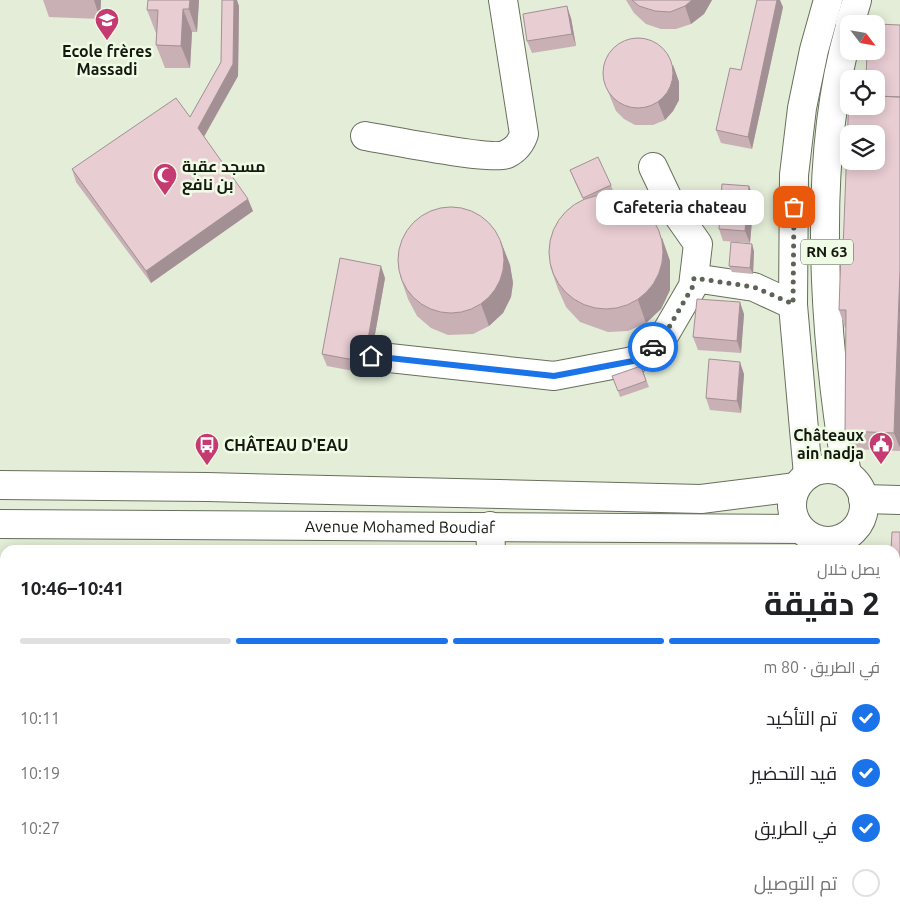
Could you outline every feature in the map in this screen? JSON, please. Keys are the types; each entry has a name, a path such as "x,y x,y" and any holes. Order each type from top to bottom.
{"main road":[{"path":"365,136 478,155 506,155 520,145 524,134 502,0"},
{"name":"RN 63","path":"802,481 793,304 794,176 804,100 814,50 828,0"},
{"path":"853,15 857,0"},
{"name":"RN 63","path":"840,60 832,114 826,238 833,382 847,475"},
{"path":"371,356 554,376 633,361 661,341 693,286 698,244 672,207 652,167"},
{"path":"694,278 754,287 793,304"},
{"path":"828,469 847,475 855,481 863,499 863,509 856,538 848,534 837,540 809,539 792,508 792,497 802,481 828,469"},
{"name":"Avenue Mohamed Boudiaf","path":"0,485 207,486 701,499 802,481"},
{"path":"863,499 900,500"},
{"name":"Avenue Mohamed Boudiaf","path":"6,528 490,538 809,539"}],"building":[{"path":"148,0 190,0 189,9 183,9 181,46 156,45 158,10 147,10"},
{"name":"مسجد عقبة بن نافع","path":"222,0 234,0 233,64 198,128 248,199 146,271 72,169 176,98 190,117 221,62"},
{"path":"632,0 692,0 685,6 670,12 655,11 639,6"},
{"path":"757,0 777,0 748,137 716,130 730,68 741,70"},
{"path":"567,6 572,34 527,41 523,14"},
{"path":"885,24 900,25 900,97 885,96 885,70 866,70 867,60 885,60"},
{"path":"638,38 651,41 663,48 670,60 673,73 670,86 663,98 651,105 638,108 625,105 613,98 606,86 603,73 606,60 613,48 625,41"},
{"path":"885,96 900,97 900,270 894,433 845,431 846,310 839,310 841,249 843,249 846,170 885,170 885,125 848,125 848,115 885,115"},
{"path":"598,157 611,185 583,198 570,170"},
{"path":"722,184 749,186 745,231 719,229"},
{"path":"606,195 628,199 646,212 659,230 663,252 659,274 646,292 628,305 606,309 584,305 566,292 553,274 549,252 553,230 566,212 584,199"},
{"path":"451,207 471,211 488,223 500,240 504,260 500,280 488,297 471,309 451,313 431,309 414,297 402,280 398,260 402,240 414,223 431,211"},
{"path":"731,242 752,244 750,268 729,266"},
{"path":"340,258 381,266 368,339 359,338 354,360 322,354"},
{"path":"697,299 740,302 737,341 693,337"},
{"path":"709,359 740,362 737,401 706,398"},
{"path":"641,366 646,381 618,391 612,376"},
{"path":"892,532 900,532 900,545 891,545"}],"way so far":[{"path":"653,347 661,341 693,286 694,278 754,287 793,304 794,207"}],"place":[{"name":"Ecole frères Massadi","path":"107,41"},
{"name":"مسجد عقبة بن نافع","path":"165,196"},
{"name":"Cafeteria chateau","path":"794,207"},
{"name":"Châteaux ain nadja","path":"881,465"},
{"name":"CHÂTEAU D'EAU","path":"207,466"}],"route":[{"path":"371,356 554,376 633,361 653,347"}]}
